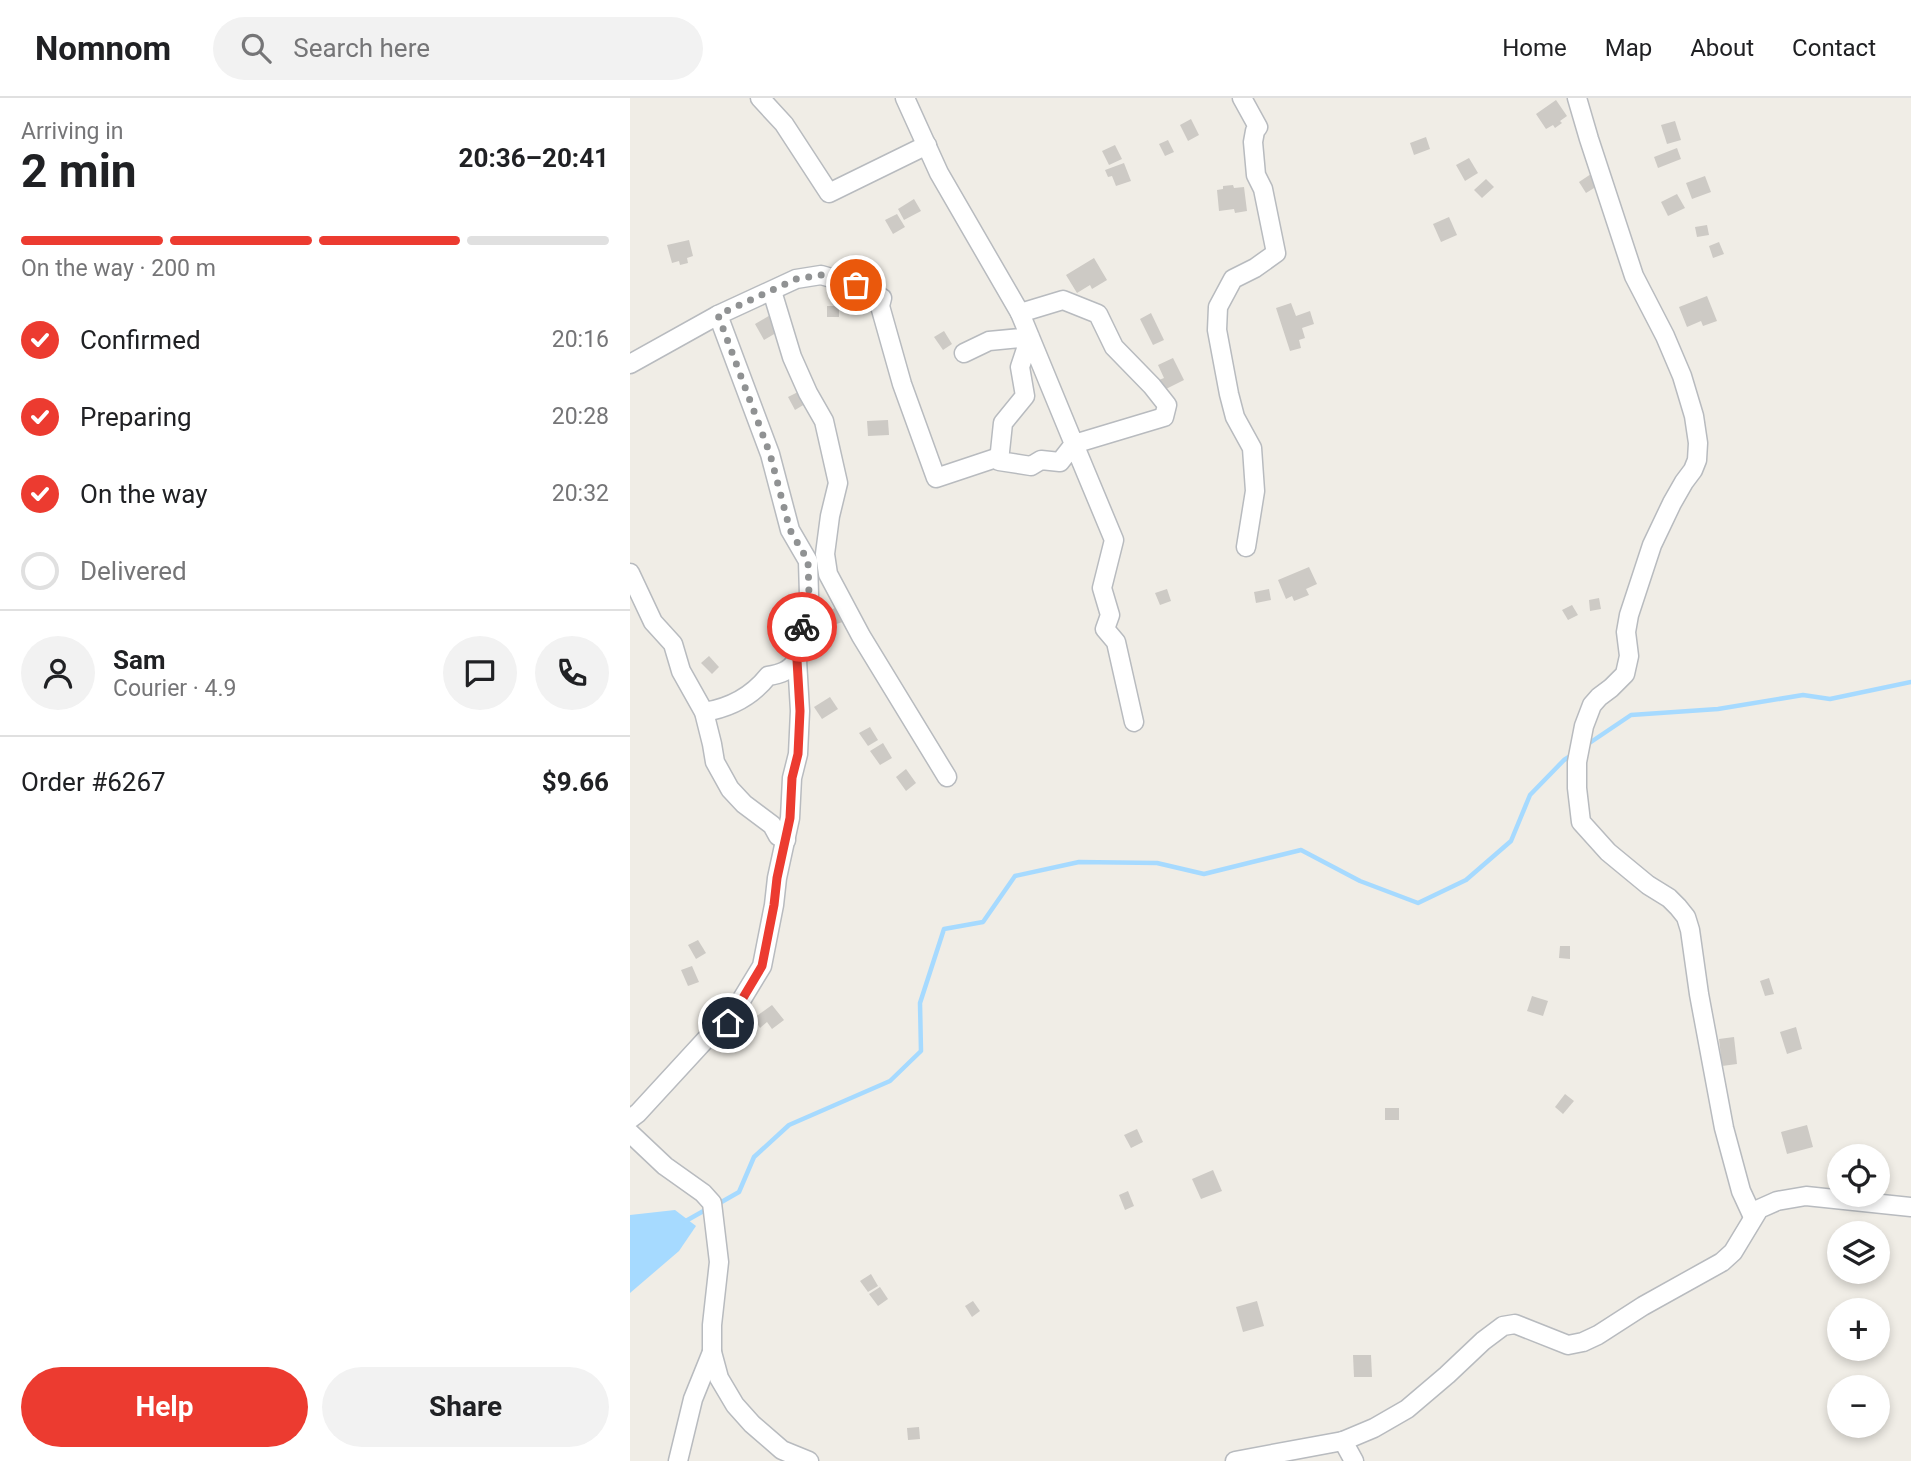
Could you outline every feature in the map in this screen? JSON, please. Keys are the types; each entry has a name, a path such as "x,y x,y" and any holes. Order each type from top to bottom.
{"street":[{"path":"760,98 784,124 829,193 927,145"},
{"path":"905,98 939,173 1020,313 1114,540 1102,588 1110,615 1105,629 1116,642 1134,722"},
{"path":"1242,98 1258,127 1253,142 1256,175 1263,189 1276,253 1233,279 1217,307 1217,330 1229,394 1235,418 1252,448 1255,491 1246,547"},
{"path":"1577,98 1634,276 1665,336 1689,397 1695,416 1698,443 1697,460 1693,470 1672,503 1652,545 1629,615 1626,632 1629,656 1625,674 1592,705 1584,726 1577,762 1581,822 1608,852 1669,898 1686,918 1724,1128 1741,1191 1753,1217"},
{"path":"630,364 718,315 796,279 821,275 856,285 882,298 880,306 902,384 936,478 999,457"},
{"path":"772,291 792,357 824,421 838,483 825,554 828,574 861,636 947,777"},
{"path":"1020,313 1063,300 1098,314 1114,347 1167,405 1164,417 1074,443 1060,462 1041,460 1031,466 999,461 1003,423 1025,396 1020,367 1030,337"},
{"path":"630,1119 707,1038 728,1023 762,966 790,818 792,778 798,754 800,729 797,660 809,595 808,561 790,530 770,454 718,315"},
{"path":"964,353 989,341 1030,337"},
{"path":"630,573 653,622 673,644 681,671 704,712 715,762 730,789 744,804 772,825 778,836 786,840"},
{"path":"704,712 736,703 760,686 768,676 783,674 797,660"},
{"path":"630,1133 712,1203 719,1262 712,1352 719,1378 735,1405 782,1450 810,1461"},
{"path":"1235,1461 1343,1441 1374,1428 1407,1409 1503,1326 1515,1324 1568,1345 1589,1340 1722,1262 1733,1252 1759,1209 1768,1204 1806,1196 1911,1208"},
{"path":"678,1461 693,1399 712,1352"},
{"path":"1343,1441 1353,1461"}],"water":[{"path":"675,1210 696,1226 679,1251 630,1293 630,1215"}],"building":[{"path":"1556,100 1567,116 1555,128 1553,125 1546,129 1536,114"},
{"path":"1191,119 1199,135 1188,141 1180,125"},
{"path":"1675,121 1681,140 1667,144 1661,125"},
{"path":"1426,137 1430,149 1414,155 1410,143"},
{"path":"1168,140 1174,152 1165,156 1159,144"},
{"path":"1115,145 1122,159 1109,165 1102,151"},
{"path":"1677,148 1681,159 1658,168 1654,157"},
{"path":"1469,158 1478,173 1465,181 1456,165"},
{"path":"1124,163 1131,181 1116,186 1112,176 1108,177 1105,170"},
{"path":"1591,174 1599,185 1586,193 1579,182"},
{"path":"1705,176 1711,192 1692,199 1686,183"},
{"path":"1486,179 1494,187 1482,198 1474,190"},
{"path":"1233,185 1234,188 1244,187 1247,211 1219,211 1217,190"},
{"path":"1677,194 1685,208 1668,216 1661,202"},
{"path":"914,199 921,211 904,220 898,209"},
{"path":"897,214 905,227 893,234 885,220"},
{"path":"1449,217 1457,235 1441,242 1433,224"},
{"path":"1707,225 1709,235 1697,237 1695,227"},
{"path":"689,240 693,256 687,258 688,263 672,263 667,245"},
{"path":"1719,242 1724,254 1713,258 1709,246"},
{"path":"1094,258 1107,280 1092,289 1090,285 1077,293 1066,275"},
{"path":"1707,296 1717,321 1703,326 1701,321 1687,327 1679,307"},
{"path":"1291,303 1296,316 1310,311 1314,324 1302,328 1305,338 1299,340 1301,348 1290,351 1276,308"},
{"path":"827,306 839,306 839,317 827,317"},
{"path":"1151,313 1164,340 1153,345 1140,319"},
{"path":"772,314 781,330 764,340 755,324"},
{"path":"944,331 952,344 943,350 934,337"},
{"path":"1173,358 1184,380 1164,390 1159,380 1164,378 1158,365"},
{"path":"798,392 805,404 795,410 788,397"},
{"path":"888,420 889,435 868,436 867,421"},
{"path":"1309,567 1317,584 1306,589 1309,595 1294,601 1292,596 1286,599 1278,580"},
{"path":"1167,589 1171,601 1160,605 1155,593"},
{"path":"1269,589 1271,600 1256,603 1254,592"},
{"path":"1599,598 1601,609 1590,611 1589,600"},
{"path":"1572,605 1578,615 1568,620 1562,610"},
{"path":"838,607 843,622 826,627 821,613"},
{"path":"709,656 719,667 712,674 701,663"},
{"path":"830,697 838,709 822,719 814,707"},
{"path":"870,727 878,740 868,746 859,733"},
{"path":"883,743 892,758 880,765 870,751"},
{"path":"906,769 916,783 906,791 896,777"},
{"path":"698,940 706,953 696,959 688,945"},
{"path":"1560,946 1570,946 1570,959 1559,958"},
{"path":"692,966 699,982 688,986 681,970"},
{"path":"1769,978 1774,994 1765,996 1760,981"},
{"path":"1532,996 1548,1001 1543,1016 1527,1011"},
{"path":"772,1005 784,1020 772,1029 767,1022 760,1028 754,1018"},
{"path":"1796,1027 1802,1049 1787,1054 1780,1032"},
{"path":"1734,1037 1737,1064 1722,1066 1719,1039"},
{"path":"1565,1094 1574,1101 1563,1114 1555,1107"},
{"path":"1385,1108 1399,1108 1399,1120 1385,1120"},
{"path":"1807,1125 1813,1147 1787,1154 1781,1132"},
{"path":"1137,1129 1143,1142 1131,1148 1124,1135"},
{"path":"1213,1170 1222,1191 1201,1199 1192,1179"},
{"path":"1128,1191 1134,1206 1125,1210 1119,1195"},
{"path":"871,1274 878,1286 868,1292 860,1281"},
{"path":"880,1287 888,1299 878,1306 869,1294"},
{"path":"973,1301 980,1311 972,1317 965,1306"},
{"path":"1257,1301 1264,1326 1243,1332 1236,1307"},
{"path":"1353,1355 1371,1355 1372,1377 1354,1377"},
{"path":"919,1427 920,1439 908,1440 907,1428"}],"waterway":[{"path":"1585,746 1631,715 1718,709 1803,695 1830,699 1911,682"},
{"path":"718,1204 739,1192 754,1157 789,1125 890,1081 921,1051 920,1003 944,929 983,922 1015,876 1079,862 1157,863 1204,874 1301,850 1360,881 1418,903 1466,880 1511,841 1530,795 1572,755"},
{"path":"684,1222 707,1209"}],"way so far":[{"path":"802,627 809,595 808,561 790,530 770,454 718,315 796,279 821,275 856,285"}],"route":[{"path":"728,1023 762,966 774,905 790,818 792,778 798,754 800,711 797,660 802,627"}]}
